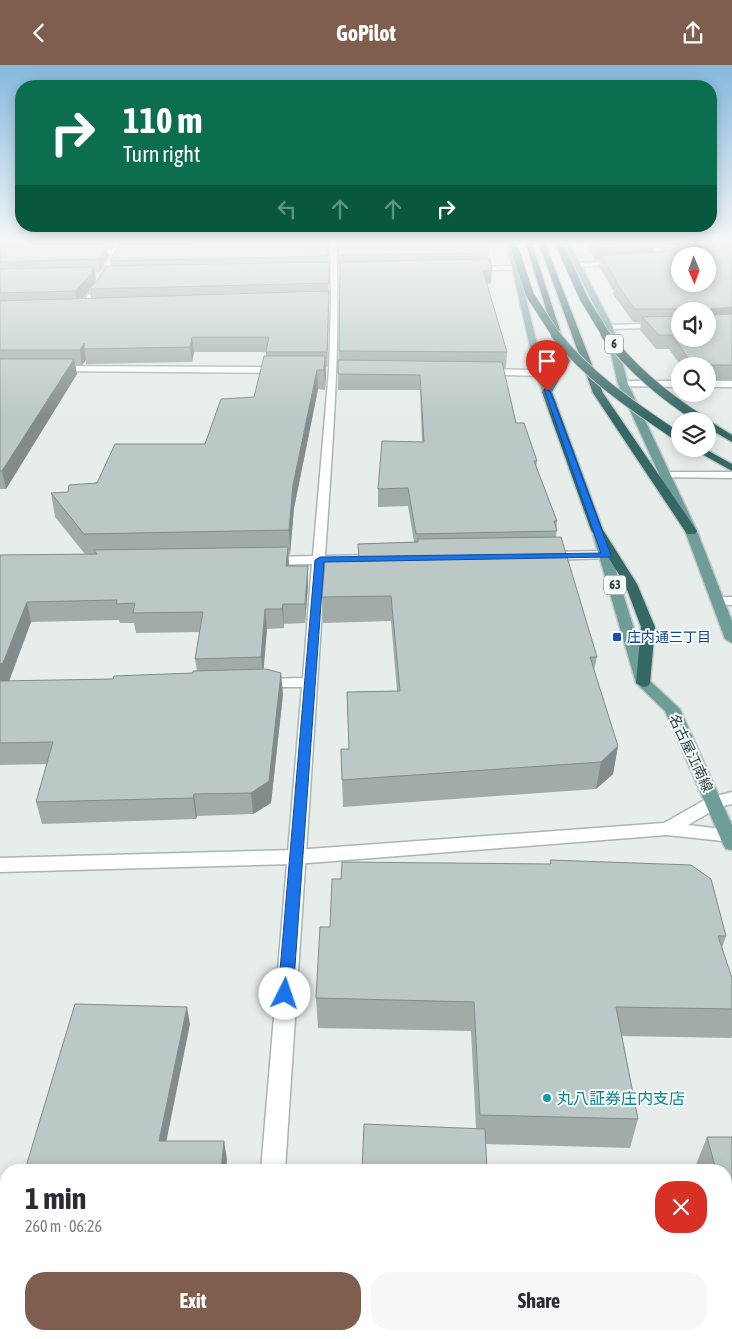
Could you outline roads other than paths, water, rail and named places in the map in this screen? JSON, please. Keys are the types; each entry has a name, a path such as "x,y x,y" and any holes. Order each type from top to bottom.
{"highway":[{"path":"534,300 562,340 601,380 671,431"},
{"path":"546,300 566,361 547,393 597,530 631,584 648,627 643,683"},
{"path":"563,300 598,393 691,531"},
{"name":"6","path":"586,300 594,317 641,376 691,412"},
{"path":"716,429 732,439"},
{"path":"712,457 732,468"}],"main road":[{"name":"63","path":"523,300 540,373 606,555 643,683"},
{"path":"594,300 609,327 623,384 691,531 732,639"},
{"name":"名古屋江南線","path":"643,683 672,709 731,838"}],"street":[{"path":"80,309 88,300"},
{"path":"273,1164 333,370 330,300"},
{"path":"71,309 90,309"},
{"path":"609,327 671,325"},
{"path":"49,369 294,370"},
{"path":"471,372 540,373"},
{"path":"623,384 671,384"},
{"path":"716,384 732,384"},
{"path":"665,475 732,475"},
{"path":"537,556 606,555"},
{"path":"252,561 379,559"},
{"path":"718,601 732,601"},
{"path":"250,683 310,682"},
{"path":"667,829 714,802 732,798"},
{"path":"0,865 295,857 667,829 731,838"}],"place":[{"name":"庄内通三丁目","path":"617,637"},
{"name":"丸八証券庄内支店","path":"547,1098"}]}
